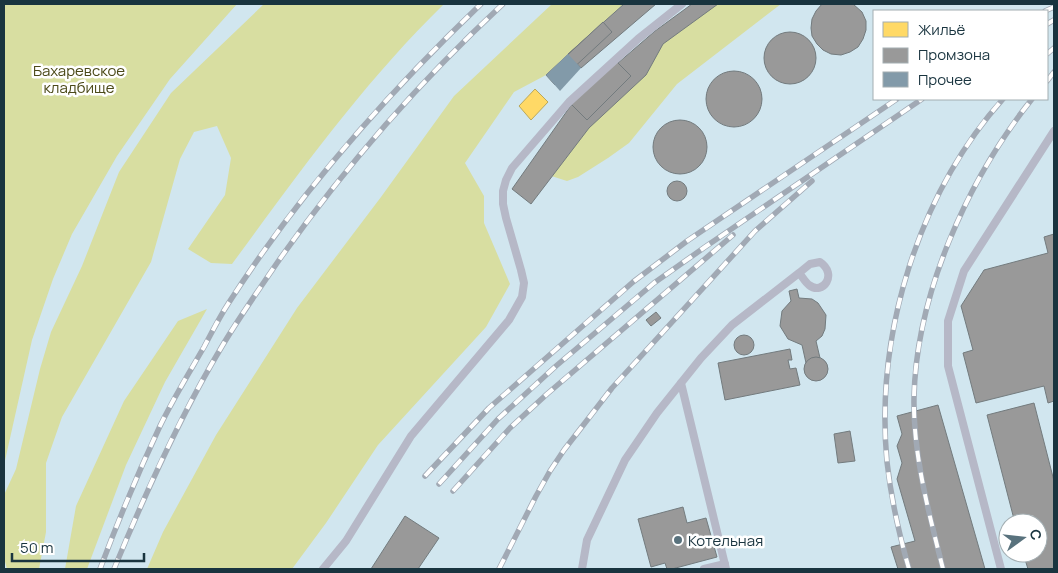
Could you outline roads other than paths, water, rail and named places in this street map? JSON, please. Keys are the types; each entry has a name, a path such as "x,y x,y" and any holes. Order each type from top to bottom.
{"lane":[{"path":"323,569 346,541 411,436 509,320 522,297 524,283 504,204 505,185 512,168 569,102 638,39 682,4"},
{"path":"1001,569 948,366 948,321 964,271 1054,131"},
{"path":"582,569 587,540 625,460 657,413 701,358 732,325 799,272"},
{"path":"681,383 726,567 704,569"}],"railway":[{"path":"100,569 128,497 165,416 228,304 255,263 314,184 378,109 481,4"},
{"path":"114,569 150,485 177,429 206,375 248,305 302,228 355,160 412,95 503,4"},
{"path":"1047,10 1054,7"},
{"path":"1048,23 1054,20"},
{"path":"1048,53 1054,48"},
{"path":"1048,80 1054,72"},
{"path":"425,476 489,408 633,282 687,241 896,100"},
{"path":"439,484 498,419 556,366 654,283 921,100"},
{"path":"909,569 896,516 887,462 885,414 888,365 896,316 909,268 926,222 947,178 973,137 1002,100"},
{"path":"943,569 923,484 914,420 917,359 924,319 935,279 967,201 987,165 1031,100"},
{"path":"499,569 550,471 612,388 755,231 812,181"},
{"path":"453,491 510,428 547,394 733,235"}],"place":[{"name":"Котельная","path":"678,540"}],"park label":[{"name":"Бахаревское кладбище","path":"79,78"}]}
